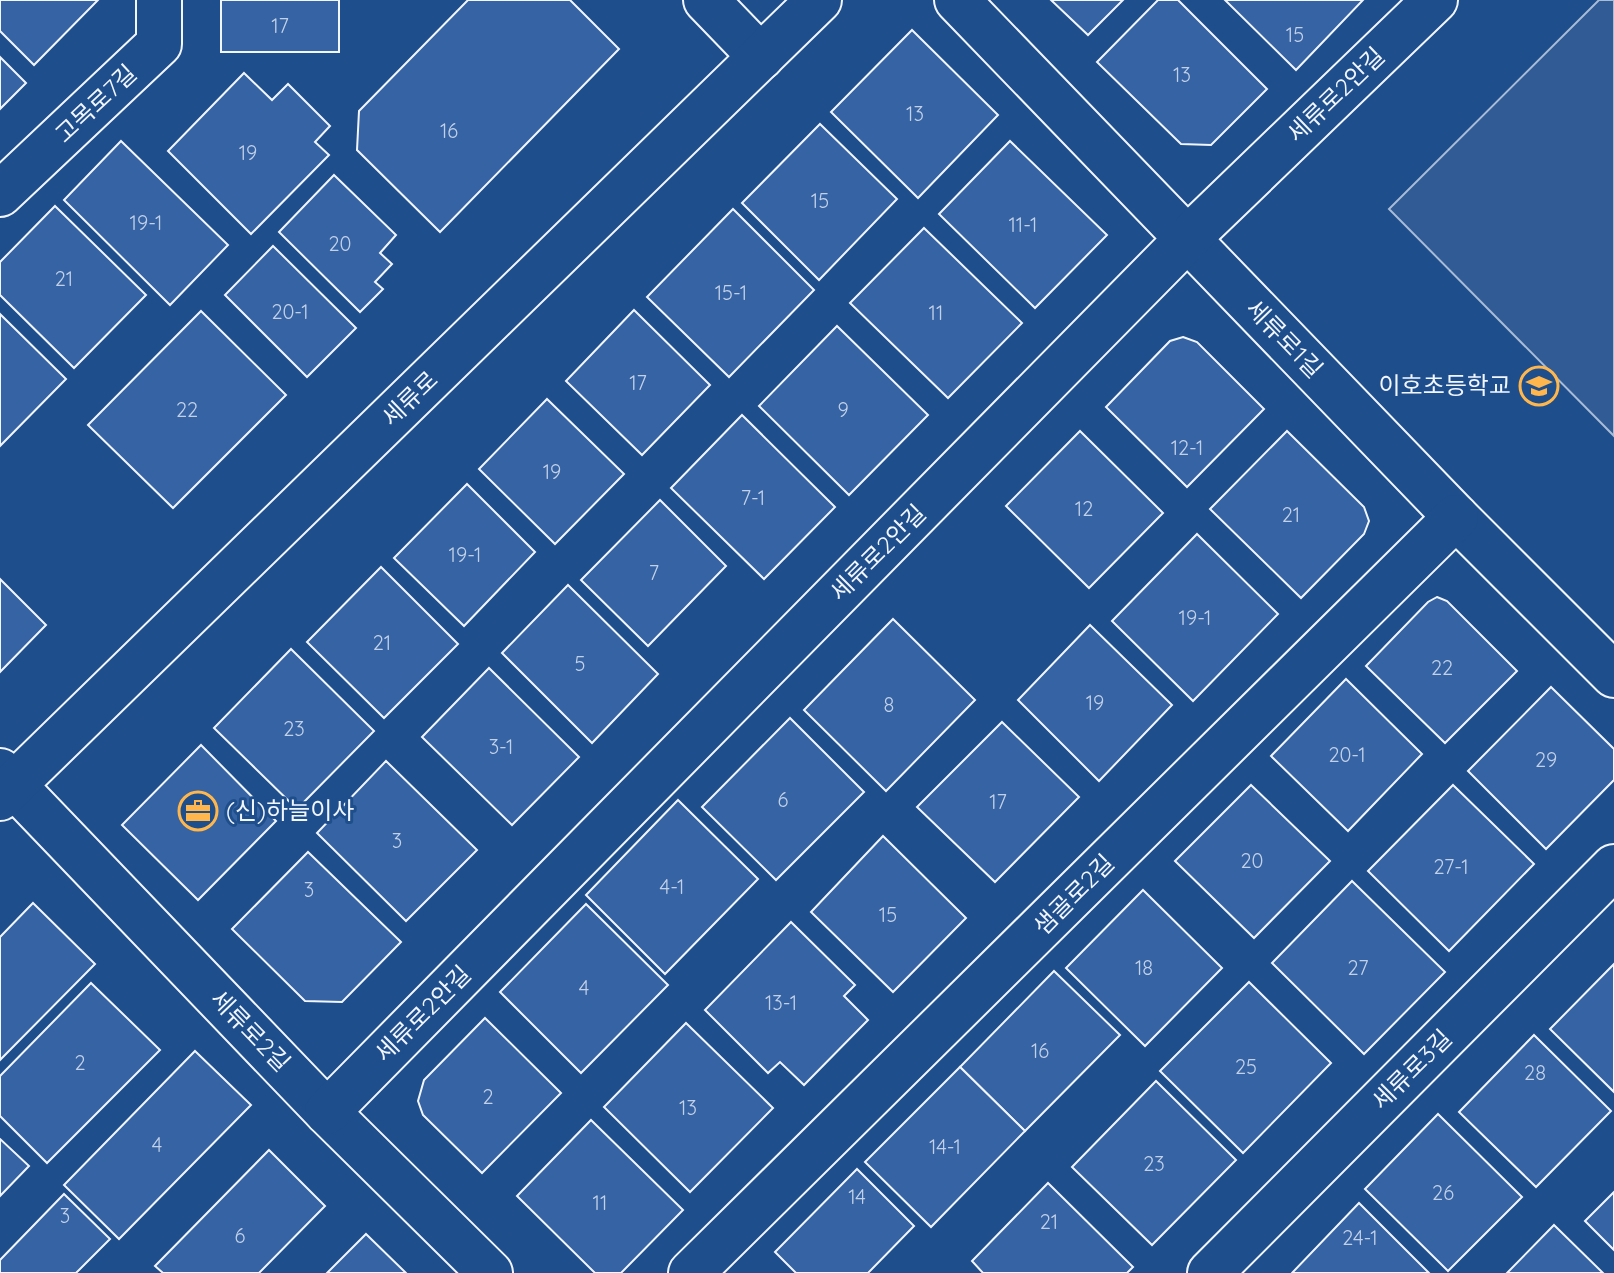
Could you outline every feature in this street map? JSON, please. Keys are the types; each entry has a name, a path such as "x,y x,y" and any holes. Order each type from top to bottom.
{"street":[{"name":"고목로7길","path":"0,194 159,44 159,0"},
{"path":"706,0 761,57"},
{"name":"세류로","path":"5,785 819,0"},
{"name":"세류로1길","path":"957,0 1456,517 1614,675"},
{"name":"세류로2안길","path":"327,1112 1187,239 1435,0"},
{"name":"샘골로2길","path":"691,1273 1456,517"},
{"name":"세류로2길","path":"5,785 490,1273"},
{"name":"세류로3길","path":"1210,1273 1614,867"}],"shaded area":[{"path":"1599,0 1614,0 1614,436 1389,209"}],"building":[{"path":"0,0 98,0 34,65 0,31"},
{"path":"221,0 339,0 339,52 221,52"},
{"path":"468,0 570,0 619,49 440,232 357,150 359,111"},
{"path":"1051,0 1123,0 1088,35"},
{"path":"1158,0 1178,0 1267,89 1211,145 1181,144 1097,62"},
{"path":"1225,0 1363,0 1296,70"},
{"path":"912,30 998,115 918,198 831,112"},
{"path":"0,57 26,83 0,109"},
{"path":"244,73 272,100 288,84 330,126 315,142 329,155 251,234 168,151"},
{"path":"820,124 897,199 819,280 742,203"},
{"path":"121,141 228,245 170,305 64,200"},
{"path":"1010,141 1107,235 1035,308 939,214"},
{"path":"334,175 396,235 380,253 392,264 375,282 383,289 360,312 279,232"},
{"path":"55,206 146,295 74,368 0,295 0,262"},
{"path":"733,209 814,290 729,377 647,297"},
{"path":"924,228 1022,323 948,398 850,303"},
{"path":"273,246 356,328 307,377 225,295"},
{"path":"634,310 710,385 642,455 566,381"},
{"path":"201,311 286,395 173,508 88,425"},
{"path":"0,314 66,379 0,446"},
{"path":"837,326 928,415 849,495 759,406"},
{"path":"1183,337 1197,342 1264,409 1187,487 1106,407 1170,341"},
{"path":"547,399 624,474 555,544 479,469"},
{"path":"742,415 835,507 764,579 671,488"},
{"path":"1080,431 1163,513 1089,588 1006,506"},
{"path":"1287,431 1364,507 1369,521 1364,534 1301,598 1210,509"},
{"path":"467,484 535,552 464,626 394,558"},
{"path":"660,500 726,566 648,646 581,580"},
{"path":"1197,534 1278,614 1193,701 1112,621"},
{"path":"381,567 458,644 384,718 307,642"},
{"path":"0,579 46,625 0,672"},
{"path":"568,585 658,674 592,743 502,653"},
{"path":"1437,597 1447,601 1517,671 1445,743 1366,666 1428,602"},
{"path":"893,619 975,700 886,791 804,710"},
{"path":"1090,625 1172,705 1099,781 1018,700"},
{"path":"291,649 374,731 297,809 214,728"},
{"path":"489,668 579,757 512,825 422,737"},
{"path":"1346,679 1422,754 1348,831 1271,756"},
{"path":"1551,687 1614,749 1614,780 1546,849 1468,771"},
{"path":"790,718 864,792 776,880 702,807"},
{"path":"1002,722 1079,797 995,882 917,807"},
{"path":"201,745 276,821 198,900 122,825"},
{"path":"386,761 477,850 406,921 317,833"},
{"path":"1251,785 1330,861 1254,938 1175,861"},
{"path":"1453,785 1534,864 1449,951 1368,871"},
{"path":"678,800 758,879 665,974 586,895"},
{"path":"883,836 966,918 893,992 811,912"},
{"path":"308,852 401,942 342,1002 305,1001 232,929"},
{"path":"1352,881 1445,972 1364,1054 1272,963"},
{"path":"1143,890 1222,968 1145,1046 1066,968"},
{"path":"33,903 95,964 0,1060 0,937"},
{"path":"586,904 668,985 581,1073 500,992"},
{"path":"791,922 855,985 844,996 868,1020 804,1085 780,1062 768,1073 705,1010"},
{"path":"1614,964 1614,1092 1550,1029"},
{"path":"1054,971 1120,1035 1025,1131 960,1067"},
{"path":"1249,982 1331,1063 1243,1153 1160,1071"},
{"path":"91,983 160,1050 47,1163 0,1116 0,1076"},
{"path":"485,1018 561,1093 482,1173 423,1115 418,1101 424,1080"},
{"path":"686,1023 773,1108 690,1192 604,1107"},
{"path":"1534,1035 1611,1111 1536,1187 1459,1112"},
{"path":"195,1051 251,1105 119,1239 64,1185"},
{"path":"960,1067 1025,1131 931,1227 865,1162"},
{"path":"1156,1081 1236,1160 1152,1245 1072,1167"},
{"path":"1438,1114 1522,1197 1448,1271 1365,1189"},
{"path":"591,1120 683,1210 621,1273 595,1273 517,1196"},
{"path":"0,1139 29,1166 0,1196"},
{"path":"269,1150 325,1206 259,1273 163,1273 155,1266"},
{"path":"857,1169 914,1226 868,1273 796,1273 775,1252"},
{"path":"1048,1183 1133,1267 1127,1273 983,1273 972,1261"},
{"path":"1614,1192 1614,1250 1585,1221"},
{"path":"64,1194 110,1239 76,1273 0,1273 0,1260"},
{"path":"1359,1203 1429,1273 1292,1273"},
{"path":"1554,1225 1603,1273 1507,1273"},
{"path":"366,1234 406,1273 327,1273"}],"place":[{"name":"이호초등학교","path":"1539,386"},
{"name":"(신)하늘이사","path":"198,811"}]}
